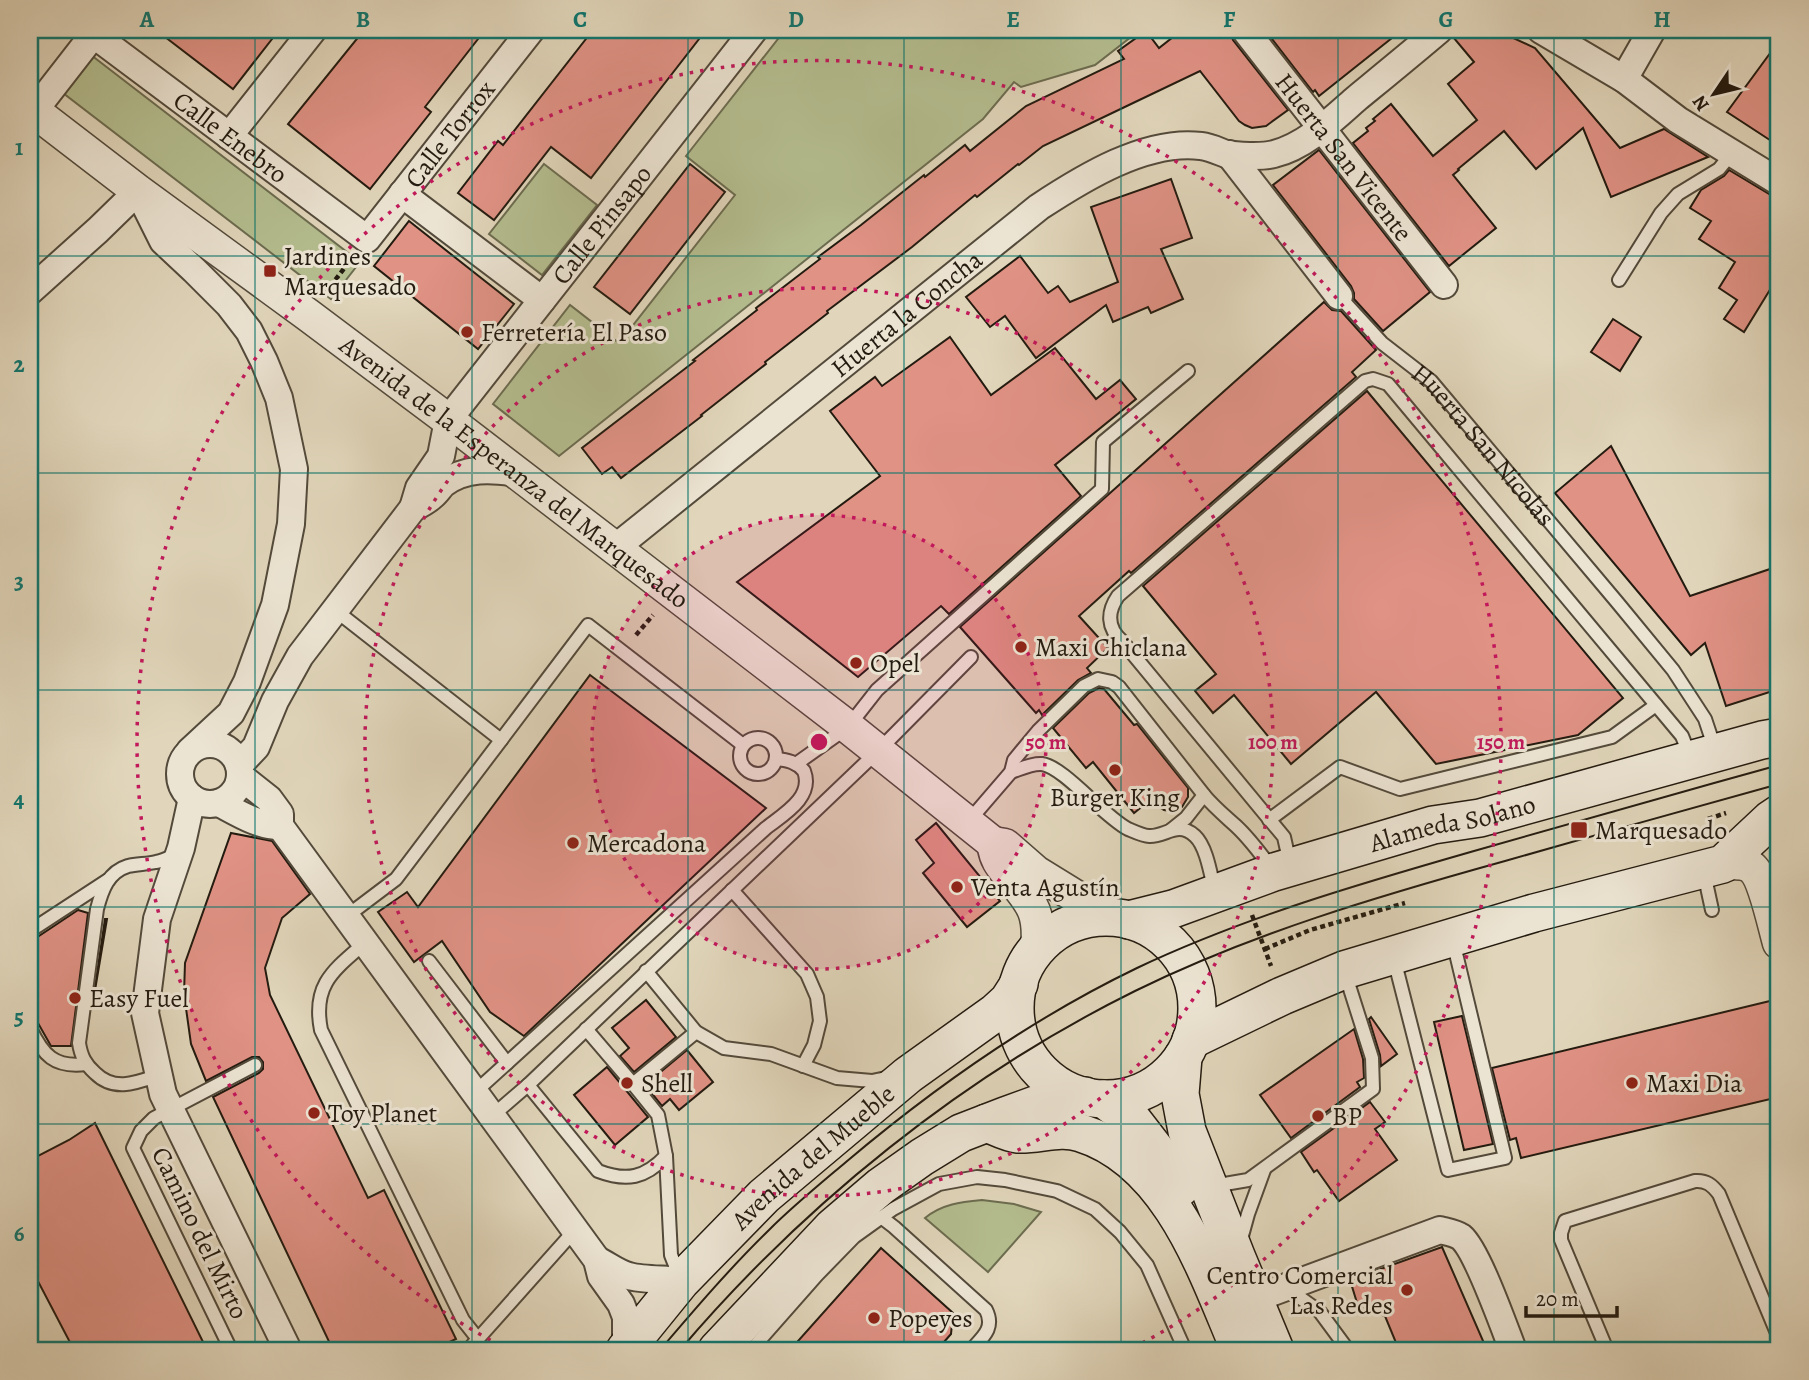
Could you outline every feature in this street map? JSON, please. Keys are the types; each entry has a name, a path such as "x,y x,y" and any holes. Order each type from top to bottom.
{"main road":[{"name":"Alameda Solano","path":"1119,919 1173,909 1282,869 1433,825 1480,818 1779,737"},
{"path":"717,1350 833,1227 881,1186 961,1133 1049,1100 1123,1098 1141,1093 1171,1072 1187,1049 1282,996 1344,970 1452,937 1713,867 1779,814"},
{"path":"1255,1350 1191,1206 1158,1153 1134,1122 1095,1098 1068,1090 1052,1081 1038,1068 1019,1033 1016,1000 1018,984 1026,965 1037,948 1069,925 1089,919 1119,919 1147,927 1163,937 1177,951 1187,967 1197,1003 1196,1022 1187,1049 1180,1094 1187,1131 1236,1256 1269,1293 1275,1350"},
{"name":"Avenida del Mueble","path":"625,1350 681,1281 764,1196 908,1075 996,1012 1018,984"},
{"path":"986,1123 1016,1134 1054,1130 1080,1133 1112,1147 1144,1172 1170,1203 1190,1238 1240,1350"}],"street":[{"path":"229,136 313,30"},
{"name":"Calle Torrox","path":"367,239 531,30"},
{"name":"Calle Pinsapo","path":"449,420 754,30"},
{"name":"Huerta San Vicente","path":"1245,30 1444,285"},
{"path":"1229,154 1273,155 1297,145 1322,128 1439,30"},
{"path":"1541,30 1625,79 1678,120 1779,182"},
{"path":"1625,79 1652,30"},
{"path":"32,110 95,32"},
{"name":"Calle Enebro","path":"95,32 367,239"},
{"name":"Avenida de la Esperanza del Marquesado","path":"32,110 449,420 848,727 993,844"},
{"name":"Huerta la Concha","path":"615,548 1028,216 1074,184 1116,162 1149,151 1180,145 1203,146 1229,154"},
{"name":"Huerta San Nicolás","path":"1229,154 1339,296"},
{"path":"30,291 138,191 163,241 229,305 249,331 264,360 279,398 295,469 290,524 275,605 247,682 231,713"},
{"path":"402,194 542,300"},
{"path":"300,656 231,713 183,760 181,783 192,798 208,804 219,803 230,797 237,788 239,770 256,747 275,701 300,656 413,508 419,488 441,456 449,420"},
{"path":"413,508 431,498 441,485 454,477 475,470 496,469 517,473"},
{"path":"190,751 200,745 224,747 233,754 239,770 269,799 280,814 280,826 597,1260 601,1276 621,1304 626,1317 625,1350"},
{"path":"192,798 181,848 157,919 145,1013 163,1094 288,1350"},
{"path":"219,803 258,822 280,826"},
{"path":"1037,948 1039,930 1035,912 1027,896 996,859 993,844 1005,845 1036,872 1119,919"},
{"path":"1713,867 1739,863 1751,867 1760,878 1779,943"},
{"path":"1269,1293 1440,1230 1451,1232 1460,1237 1473,1253 1513,1350"},
{"path":"597,1260 631,1277 681,1281"}],"lane":[{"path":"1619,280 1661,213 1678,194 1719,169 1732,153"},
{"name":"Huerta San Nicolás","path":"1339,296 1381,343 1431,381 1673,670 1705,719 1704,756"},
{"path":"796,764 848,727 877,690 1102,489 1103,442 1188,371"},
{"path":"1282,869 1284,837 1116,636 1109,620 1110,611 1118,596 1359,386 1373,379 1388,384 1682,736 1704,756"},
{"path":"335,610 501,740"},
{"path":"347,916 396,879 588,625 743,745"},
{"path":"492,1116 878,751 971,657"},
{"path":"968,823 1011,772 1014,760 1045,722 1084,686 1105,680 1119,687 1217,811 1282,869"},
{"path":"1269,820 1340,767 1400,789 1612,737 1656,705"},
{"path":"757,737 765,738 772,743 776,751 773,766 767,772 751,773 740,761 743,745 757,737"},
{"path":"475,1093 756,837 800,801 806,775 796,764 776,759"},
{"path":"1011,772 1035,764 1051,766 1113,820 1130,830 1149,836 1171,830 1189,832 1202,845 1227,888"},
{"path":"1171,830 1186,818 1204,795"},
{"path":"30,931 116,872 126,867 158,862 177,855 181,848"},
{"path":"1712,911 1713,867"},
{"path":"108,880 97,909 79,1043 81,1054 86,1064 110,1084 134,1084 159,1075"},
{"path":"732,890 807,974 817,997 820,1021 814,1045 803,1066"},
{"path":"1393,955 1448,1170 1505,1158 1452,937"},
{"path":"366,942 327,980 319,1004 321,1030 463,1320 478,1339"},
{"path":"429,961 507,1063"},
{"path":"1209,1186 1223,1186 1248,1180 1373,1089 1371,1058 1344,970"},
{"path":"646,971 696,1032 724,1048 771,1054 836,1078 872,1081 908,1075"},
{"path":"30,1028 38,1045 47,1055 72,1066 86,1064"},
{"path":"586,1029 658,1115 666,1156 671,1255 681,1281"},
{"path":"633,1084 696,1032"},
{"path":"171,1109 255,1065"},
{"path":"527,1085 598,1171 612,1176 635,1176 656,1167 666,1156"},
{"name":"Camino del Mirto","path":"171,1109 154,1118 141,1131 132,1148 231,1350"},
{"path":"1236,1256 1264,1170"},
{"path":"751,1350 854,1237 892,1209 939,1184 977,1177 1057,1191 1095,1209 1120,1232 1147,1265 1185,1350"},
{"path":"1607,1350 1561,1240 1565,1221 1695,1181 1709,1183 1719,1194 1779,1338"},
{"path":"881,1217 986,1310 989,1317 988,1331 971,1350"},
{"path":"468,1350 575,1230"},
{"path":"1269,1293 1320,1312 1348,1350"}],"path":[{"path":"622,651 673,592"},
{"path":"1227,888 1265,949 1282,996"},
{"path":"1265,949 1310,930 1405,903"}],"green space":[{"path":"785,30 1140,30 1095,65 1021,87 1014,82 983,119 559,456 493,404 570,305 619,343 735,195 686,156"},
{"path":"91,55 360,262 331,299 63,93"},
{"path":"544,164 597,205 542,275 489,234"},
{"path":"982,1200 1014,1204 1041,1212 988,1272 925,1218 945,1207"}],"building":[{"path":"156,30 279,30 233,89"},
{"path":"364,30 485,30 425,107 431,112 370,189 288,124"},
{"path":"593,30 706,30 591,178 551,147 494,220 458,193 498,141 503,145"},
{"path":"1182,30 1230,30 1233,40 1288,110 1266,126 1252,128 1245,125 1200,71 1043,146 977,197 975,195 827,311 828,313 702,416 621,478 612,467 602,474 582,448 695,361 693,360 757,310 756,308 820,259 818,257 965,145 970,151 1026,106 1124,59 1118,51 1146,31 1159,48"},
{"path":"1265,30 1402,30 1319,96 1315,90 1313,92"},
{"path":"1454,30 1496,30 1535,48 1620,148 1664,129 1708,157 1611,197 1583,128 1536,169 1504,131 1453,175 1496,228 1449,266 1353,143 1368,131 1366,128 1375,121 1373,119 1391,104 1433,156 1477,120 1448,84 1474,62 1453,37"},
{"path":"1779,41 1779,146 1727,112"},
{"path":"1319,150 1430,292 1383,331 1354,299 1351,286 1273,185"},
{"path":"690,164 725,192 630,314 594,287"},
{"path":"1729,170 1779,200 1779,275 1744,332 1724,319 1737,300 1719,288 1735,262 1699,239 1711,221 1690,208 1701,190"},
{"path":"1171,179 1192,238 1161,249 1183,299 1151,313 1148,307 1113,322 1106,305 1036,358 1005,316 990,327 966,297 1020,256 1048,293 1058,286 1070,302 1118,282 1091,207"},
{"path":"409,221 514,304 478,349 374,266"},
{"path":"1324,302 1332,310 1341,311 1376,350 1352,372 1356,377 1079,616 1108,648 1087,668 1091,673 1078,680 1042,715 1039,710 1036,713 960,627"},
{"path":"1613,319 1641,337 1620,371 1591,352"},
{"path":"950,337 991,395 1055,348 1096,399 1120,380 1136,399 1055,465 1081,496 949,614 941,606 858,677 737,582 880,476 830,411 875,377 882,386"},
{"path":"1367,391 1623,698 1578,735 1436,764 1376,692 1291,764 1234,695 1213,713 1195,691 1216,674 1143,586"},
{"path":"1611,446 1690,596 1779,566 1779,689 1726,706 1705,643 1691,655 1555,493"},
{"path":"590,675 766,808 524,1036 490,1012 442,941 414,962 378,912 407,892 418,907"},
{"path":"1099,688 1104,689 1134,725 1137,724 1188,788 1188,797 1182,807 1164,810 1149,801 1134,813 1093,762 1086,768 1053,728 1089,693"},
{"path":"936,823 1000,901 967,927 923,873 934,863 916,840"},
{"path":"231,833 272,841 310,894 282,918 265,968 270,995 368,1198 384,1190 456,1339 432,1350 333,1350 213,1097 259,1073 263,1069 263,1062 259,1057 252,1057 206,1081 191,1044 184,994 185,963"},
{"path":"78,910 88,913 71,1046 51,1046 30,1009 30,942"},
{"path":"105,919 107,919 92,1008"},
{"path":"646,1000 676,1037 634,1072 620,1056 629,1048 612,1028"},
{"path":"1770,1001 1779,1038 1779,1097 1521,1158 1516,1138 1510,1140 1492,1068"},
{"path":"1462,1016 1493,1144 1464,1150 1434,1022"},
{"path":"1371,1017 1397,1054 1381,1066 1369,1019"},
{"path":"1354,1029 1363,1059 1364,1078 1357,1082 1360,1087 1291,1138 1260,1095"},
{"path":"687,1050 713,1082 679,1110 670,1099 662,1106 645,1085"},
{"path":"607,1067 648,1117 615,1145 574,1095"},
{"path":"1370,1102 1385,1122 1375,1129 1397,1160 1339,1201 1301,1152"},
{"path":"95,1123 207,1350 74,1350 30,1266 30,1160"},
{"name":"Centro Comercial Las Redes","path":"1442,1247 1487,1350 1399,1350 1385,1316 1358,1306 1350,1280"},
{"path":"881,1248 953,1313 951,1334 937,1350 790,1350"}],"tram line":[{"path":"660,1350 755,1244 846,1162 915,1107 986,1056 1059,1009 1098,988 1219,933 1345,889 1779,765"},
{"path":"680,1350 779,1244 890,1148 948,1103 1009,1062 1135,991 1225,951 1317,917 1458,874 1779,784"}],"place":[{"name":"Jardines Marquesado","path":"270,271"},
{"name":"Ferretería El Paso","path":"467,332"},
{"name":"Maxi Chiclana","path":"1021,647"},
{"name":"Opel","path":"856,663"},
{"name":"Burger King","path":"1115,770"},
{"name":"Marquesado","path":"1579,830"},
{"name":"Mercadona","path":"573,843"},
{"name":"Venta Agustín","path":"957,887"},
{"name":"Easy Fuel","path":"75,998"},
{"name":"Shell","path":"627,1083"},
{"name":"Maxi Dia","path":"1632,1083"},
{"name":"Toy Planet","path":"314,1113"},
{"name":"BP","path":"1318,1116"},
{"name":"Centro Comercial Las Redes","path":"1407,1290"},
{"name":"Popeyes","path":"874,1318"}]}
